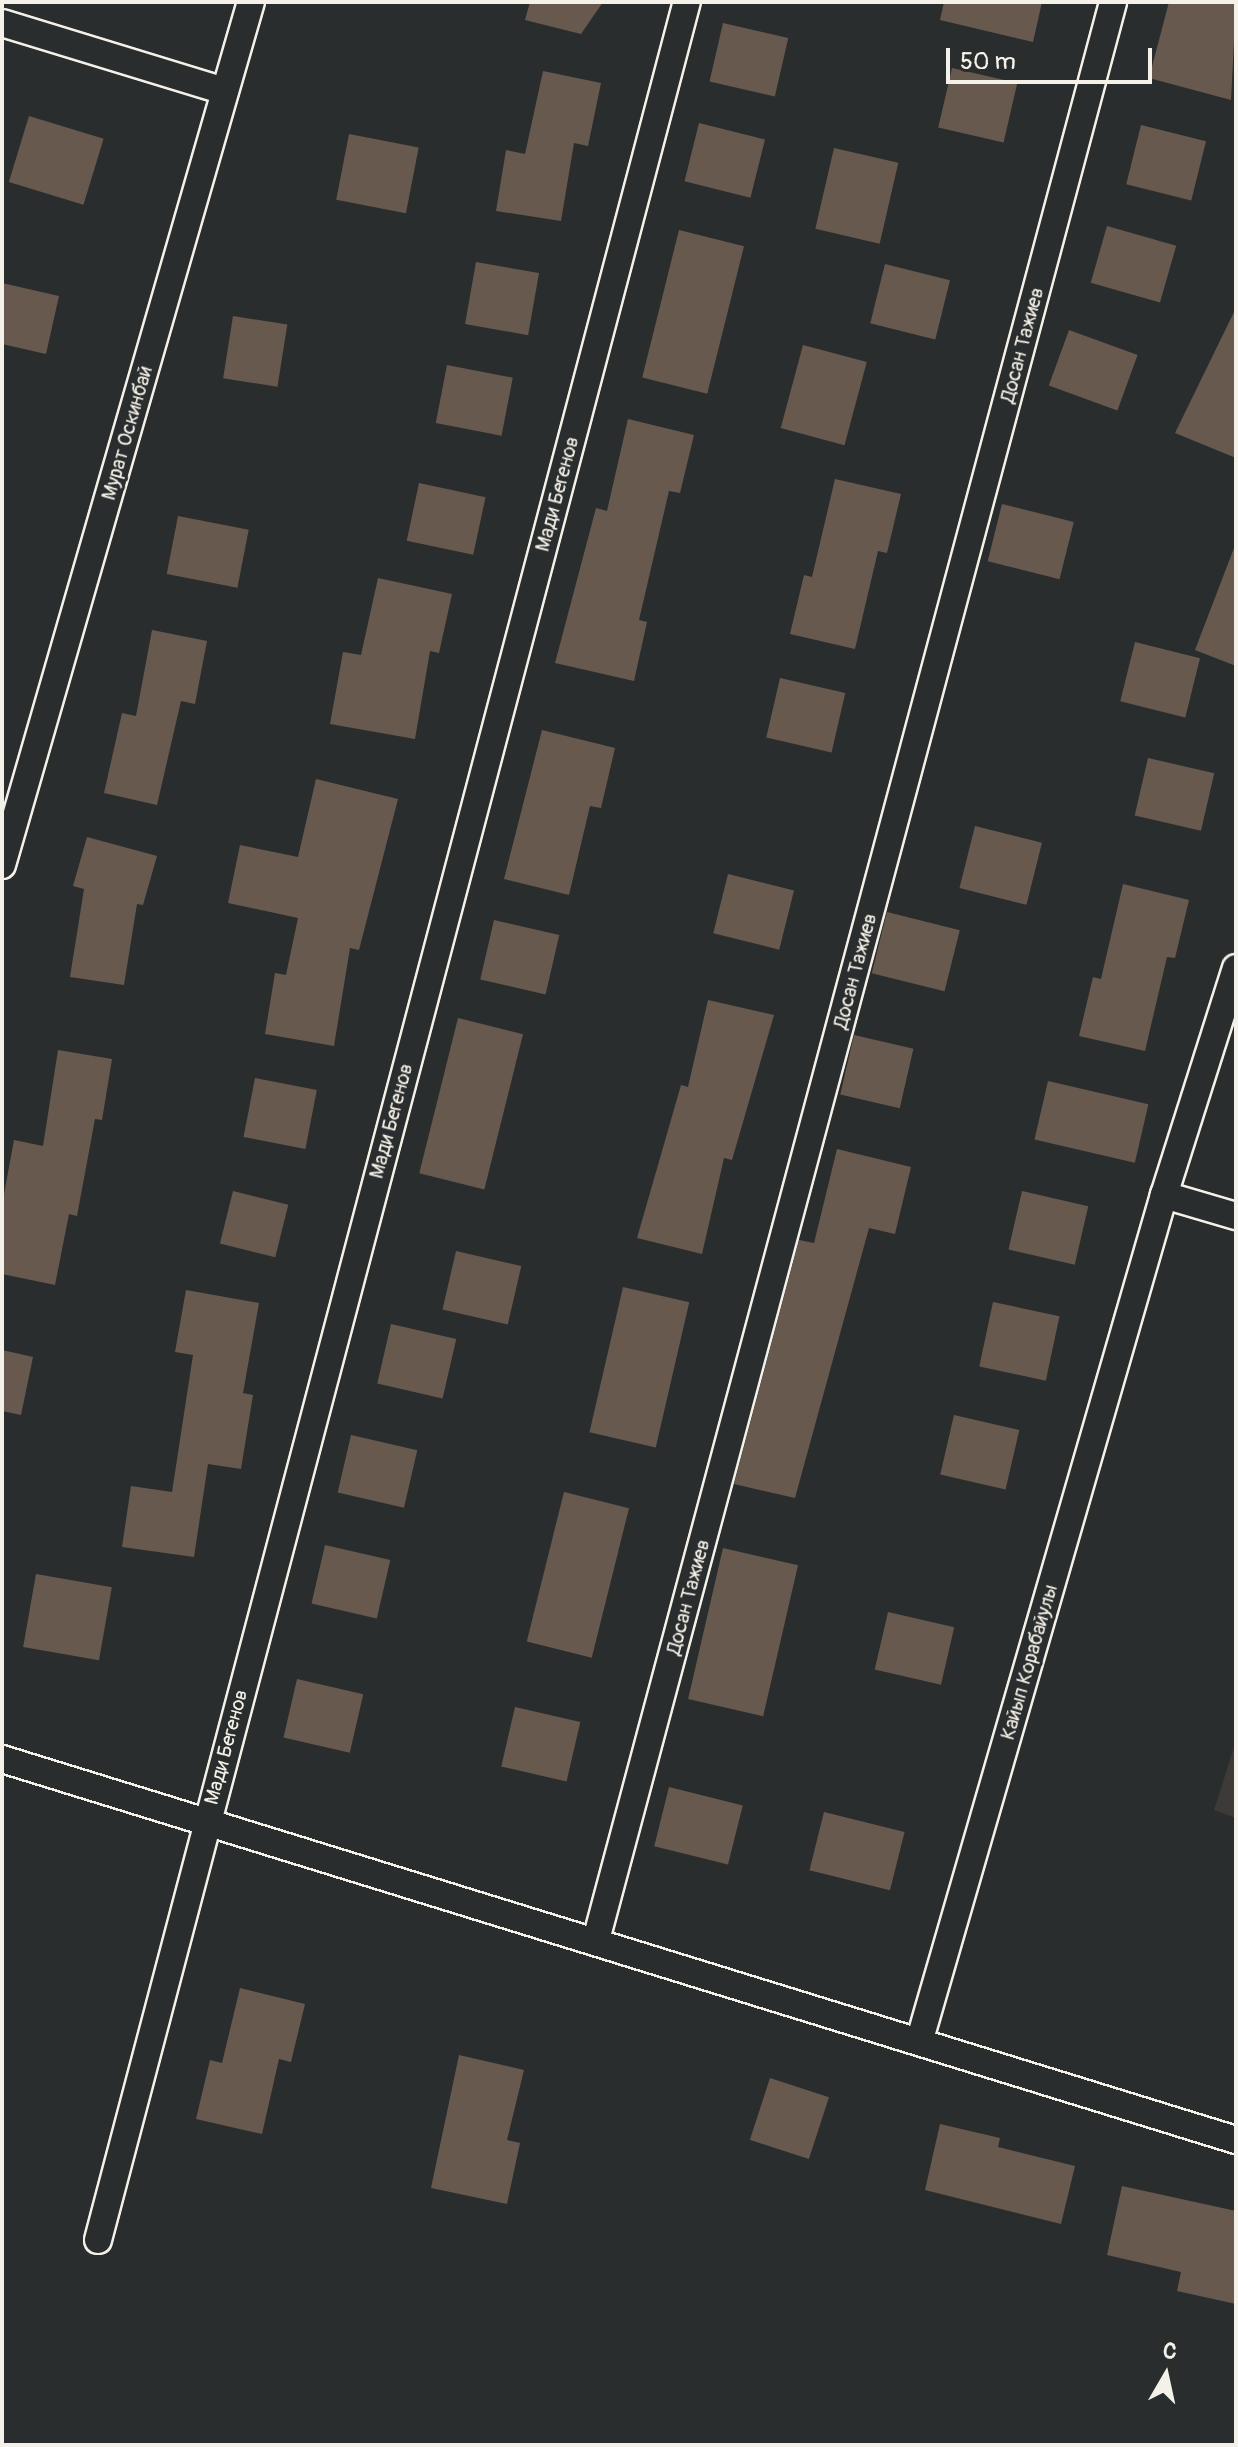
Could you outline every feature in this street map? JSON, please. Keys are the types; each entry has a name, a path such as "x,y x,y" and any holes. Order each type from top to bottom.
{"street":[{"name":"Мурат Оскинбай","path":"2,865 251,2"},
{"name":"Мади Бегенов","path":"98,2240 687,2"},
{"name":"Досан Тажиев","path":"596,1940 1113,2"},
{"path":"2,23 225,91"},
{"name":"Кайып Корабайулы","path":"920,2039 1164,1195 1236,968"},
{"path":"1164,1195 1236,1216"},
{"path":"2,1759 920,2039 1236,2140"}],"shaded area":[{"path":"1236,1741 1236,1818 1214,1810"}],"building":[{"path":"530,2 603,2 581,34 525,20"},
{"path":"944,2 1042,2 1033,42 940,20"},
{"path":"1169,2 1236,2 1231,100 1149,78"},
{"path":"723,23 788,38 775,97 710,81"},
{"path":"952,68 1017,83 1004,143 938,127"},
{"path":"543,71 601,83 588,146 574,143 561,221 496,211 506,150 525,154"},
{"path":"29,116 104,139 83,205 9,182"},
{"path":"699,123 765,139 750,198 684,181"},
{"path":"1141,125 1206,141 1191,200 1126,184"},
{"path":"349,134 419,148 406,213 336,200"},
{"path":"834,148 898,163 880,244 815,229"},
{"path":"1107,226 1176,246 1160,303 1091,283"},
{"path":"679,230 744,246 707,394 642,377"},
{"path":"476,262 539,273 528,335 465,324"},
{"path":"885,264 950,280 935,339 870,323"},
{"path":"2,283 59,296 46,354 2,344"},
{"path":"1236,308 1236,458 1175,433"},
{"path":"233,316 287,325 277,387 223,378"},
{"path":"1069,330 1138,355 1117,410 1049,385"},
{"path":"803,345 867,362 844,445 781,428"},
{"path":"447,365 513,378 502,436 436,423"},
{"path":"628,419 694,435 680,493 669,491 639,620 647,622 634,681 555,663 596,508 607,511"},
{"path":"835,479 901,494 887,553 878,551 855,649 790,634 804,575 812,577"},
{"path":"419,483 486,497 473,555 407,541"},
{"path":"1002,504 1074,522 1060,579 988,561"},
{"path":"178,516 249,530 237,588 167,574"},
{"path":"1236,549 1236,666 1195,650"},
{"path":"378,578 452,594 439,653 430,651 415,739 330,724 343,652 361,655"},
{"path":"152,630 207,641 195,704 181,701 157,805 104,793 122,713 136,716"},
{"path":"1135,642 1200,658 1185,717 1120,701"},
{"path":"780,678 845,693 832,753 766,737"},
{"path":"542,730 615,748 601,808 590,806 569,895 504,879"},
{"path":"1148,758 1214,773 1201,831 1135,815"},
{"path":"316,779 398,799 359,950 350,948 334,1046 265,1034 275,973 286,975 298,918 228,903 240,845 298,857"},
{"path":"975,826 1042,843 1026,905 960,888"},
{"path":"87,837 157,856 143,905 137,904 124,985 70,977 84,889 73,886"},
{"path":"728,874 794,890 779,950 713,933"},
{"path":"1123,884 1189,900 1175,958 1167,957 1145,1051 1079,1036 1093,977 1101,979"},
{"path":"887,912 960,930 945,991 872,973"},
{"path":"494,920 559,935 546,995 480,979"},
{"path":"708,1000 774,1015 732,1160 724,1158 702,1254 637,1238 681,1085 688,1087"},
{"path":"458,1018 523,1034 484,1189 419,1173"},
{"path":"854,1035 913,1049 900,1108 840,1094"},
{"path":"58,1050 112,1059 102,1120 95,1119 77,1216 69,1214 55,1285 2,1274 2,1205 14,1140 43,1146"},
{"path":"255,1078 317,1090 305,1149 244,1137"},
{"path":"1048,1081 1148,1104 1135,1163 1035,1139"},
{"path":"837,1149 911,1167 895,1234 869,1228 795,1498 734,1484 799,1240 814,1243"},
{"path":"233,1191 288,1205 275,1257 220,1243"},
{"path":"1022,1191 1088,1206 1075,1265 1009,1249"},
{"path":"456,1251 521,1266 508,1325 443,1309"},
{"path":"623,1287 689,1302 656,1447 589,1432"},
{"path":"186,1290 259,1303 243,1393 253,1395 241,1469 208,1464 194,1557 122,1547 131,1486 172,1492 193,1355 175,1352"},
{"path":"993,1302 1060,1316 1046,1381 979,1367"},
{"path":"391,1324 456,1339 443,1399 377,1383"},
{"path":"2,1350 33,1357 21,1415 2,1411"},
{"path":"954,1415 1019,1430 1006,1490 940,1474"},
{"path":"351,1435 417,1450 404,1508 338,1492"},
{"path":"564,1492 629,1508 592,1658 527,1641"},
{"path":"325,1545 390,1560 377,1619 312,1603"},
{"path":"723,1548 798,1565 763,1716 688,1699"},
{"path":"36,1574 112,1587 99,1660 23,1647"},
{"path":"888,1612 954,1627 941,1685 875,1669"},
{"path":"297,1679 363,1694 350,1753 284,1737"},
{"path":"515,1707 580,1722 567,1782 501,1766"},
{"path":"669,1787 743,1805 728,1865 654,1846"},
{"path":"824,1812 905,1832 890,1890 809,1870"},
{"path":"240,1988 305,2004 291,2062 279,2059 262,2134 196,2119 210,2060 222,2063"},
{"path":"459,2055 524,2070 507,2140 520,2143 507,2204 431,2188"},
{"path":"770,2078 829,2097 809,2159 750,2140"},
{"path":"940,2124 1000,2138 998,2147 1075,2166 1061,2224 925,2190"},
{"path":"1122,2186 1236,2211 1236,2304 1177,2291 1181,2272 1107,2255"}]}
